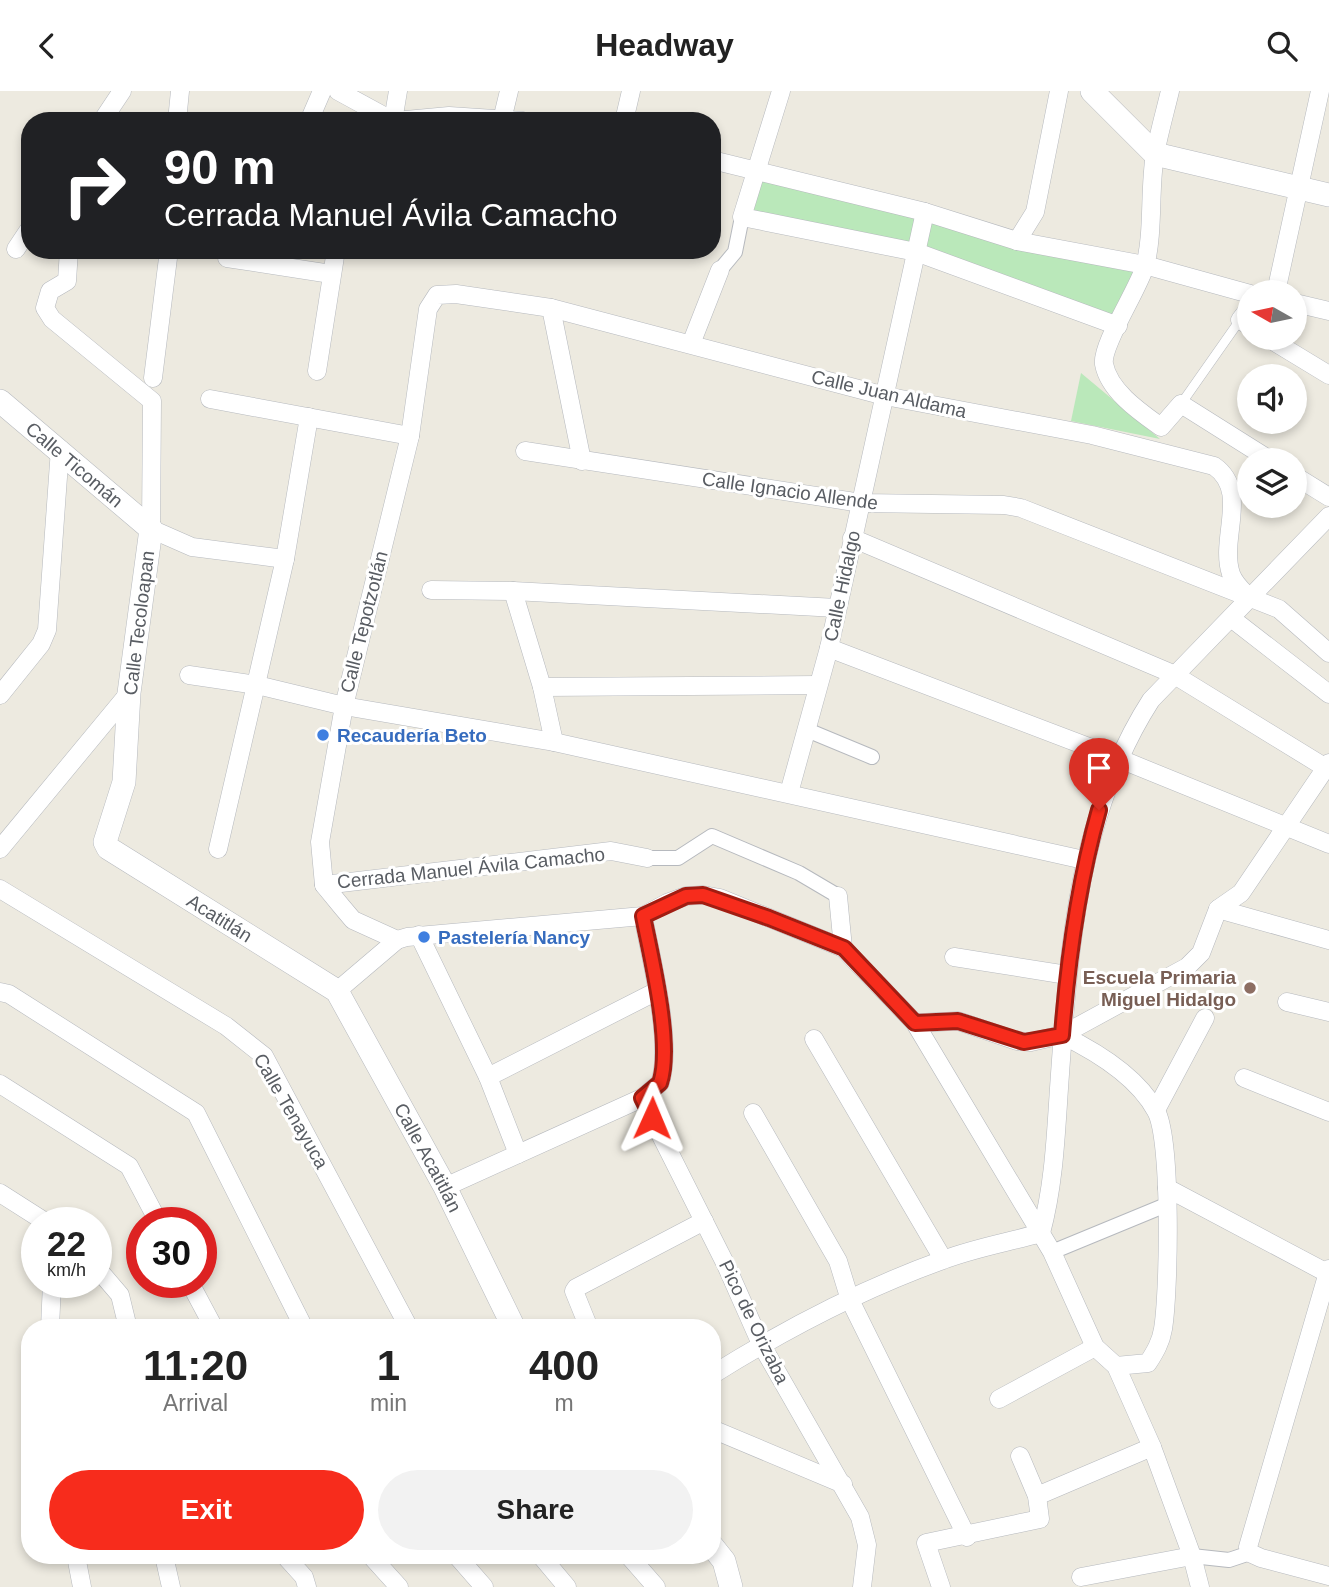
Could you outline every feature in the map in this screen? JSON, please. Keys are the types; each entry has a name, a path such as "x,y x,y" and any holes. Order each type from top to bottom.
{"street":[{"path":"108,112 122,91"},
{"path":"178,112 180,91"},
{"path":"313,112 322,91"},
{"path":"338,91 377,112"},
{"path":"395,112 398,91"},
{"path":"504,112 509,91"},
{"path":"626,112 631,91"},
{"path":"691,344 720,269 735,252 742,217 781,91"},
{"path":"1017,241 1035,212 1059,91"},
{"path":"1092,91 1155,154 1329,195"},
{"path":"1170,91 1155,154 1145,265 1104,351 1105,368 1113,383 1136,408 1161,427 1181,404 1251,448"},
{"path":"1279,280 1320,91"},
{"path":"721,162 925,212 1017,241 1145,265 1237,290"},
{"name":"Calle Hidalgo","path":"789,793 829,647 925,212"},
{"path":"742,217 916,251 1118,326"},
{"path":"16,249 21,242"},
{"name":"Calle Tecoloapan","path":"68,259 67,281 47,295 45,308 48,314 152,401 151,529 129,693 124,782 105,842"},
{"path":"153,378 168,259"},
{"path":"234,259 331,274"},
{"path":"317,371 334,259"},
{"name":"Calle Juan Aldama","path":"428,309 437,295 444,294 551,308 885,396 1092,435 1214,465 1229,480 1232,492 1228,561 1231,574 1235,583 1251,599"},
{"path":"1307,306 1329,311"},
{"path":"551,308 582,461"},
{"name":"Calle Tepotzotlán","path":"324,885 320,842 344,706 410,436 428,309"},
{"path":"1288,350 1329,375"},
{"path":"210,399 410,436"},
{"name":"Calle Ticomán","path":"0,401 60,449 151,529"},
{"path":"218,849 285,559 309,417"},
{"path":"0,695 41,644 47,630 60,449"},
{"name":"Calle Ignacio Allende","path":"524,451 861,503 1004,505 1021,509 1279,609 1329,653"},
{"path":"1307,483 1329,497"},
{"path":"1041,1233 1051,1196 1067,975 1084,860 1099,810 1133,727 1173,674 1251,599 1329,516"},
{"path":"151,529 192,547 285,559"},
{"path":"852,538 1173,674 1327,766 1288,828 1241,893 1218,909 1202,953 1195,961 1062,1035 1024,1042 958,1021 915,1023"},
{"path":"431,590 513,591 837,608"},
{"path":"513,591 542,687 554,742"},
{"path":"1231,618 1329,694"},
{"path":"829,647 1120,759 1329,844"},
{"path":"189,675 257,685 344,706 554,742 1084,860"},
{"path":"542,687 818,685"},
{"path":"0,849 129,693"},
{"path":"807,730 872,757"},
{"name":"Cerrada Manuel Ávila Camacho","path":"324,885 611,851 647,858 678,858 712,836 799,873 838,896 844,948"},
{"name":"Acatitlán","path":"105,842 130,862 337,991"},
{"path":"324,885 353,920 397,940"},
{"name":"Calle Tenayuca","path":"0,889 226,1026 264,1056 404,1319"},
{"path":"337,991 397,940 419,935 643,916 686,896 720,898 844,948 915,1023 1052,1252 1095,1347 1116,1366 1152,1447 1192,1556 1200,1587"},
{"path":"1218,909 1329,940"},
{"path":"445,1187 642,1098 656,1088 662,1078 664,1062 657,991 643,916"},
{"path":"419,935 488,1077 518,1154"},
{"path":"954,957 1067,975"},
{"name":"Calle Acatitlán","path":"337,991 445,1187 510,1319"},
{"path":"488,1077 657,991"},
{"path":"0,992 9,993 196,1113 299,1319"},
{"path":"1287,1002 1329,1012"},
{"path":"1156,1110 1205,1017"},
{"path":"1062,1035 1085,1046 1122,1072 1156,1110 1165,1141 1165,1295 1160,1341 1148,1363 1116,1366"},
{"path":"814,1039 943,1259"},
{"path":"1244,1078 1329,1112"},
{"path":"0,1084 129,1166 151,1207"},
{"name":"Pico de Orizaba","path":"642,1098 704,1221 761,1344 843,1484 865,1532 866,1559 862,1587"},
{"path":"753,1113 838,1261 850,1300 967,1537"},
{"path":"0,1193 22,1207"},
{"path":"1052,1252 1166,1196"},
{"path":"1166,1196 1328,1272 1249,1538 1250,1553"},
{"path":"585,1319 574,1291 576,1288 704,1221"},
{"path":"721,1369 761,1344 850,1300 943,1259 1041,1233"},
{"path":"112,1286 120,1295 126,1319"},
{"path":"50,1319 51,1298"},
{"path":"198,1298 209,1319"},
{"path":"999,1399 1095,1347"},
{"path":"721,1433 843,1484"},
{"path":"1037,1496 1152,1447"},
{"path":"940,1587 926,1543 1037,1522 1041,1514 1037,1496 1020,1456"},
{"path":"1080,1577 1192,1556 1229,1560 1250,1553 1329,1576"},
{"path":"721,1558 731,1587"},
{"path":"78,1564 82,1587"},
{"path":"166,1564 171,1587"},
{"path":"292,1564 304,1577 307,1587"},
{"path":"378,1564 399,1587"},
{"path":"464,1564 484,1587"},
{"path":"548,1564 567,1587"},
{"path":"636,1564 656,1587"}],"lane":[{"path":"1181,404 1237,330"}],"green space":[{"path":"758,171 1145,265 1118,326 916,252 742,217"},
{"path":"1081,373 1160,439 1071,421"}],"place":[{"name":"Recaudería Beto","path":"323,735"},
{"name":"Pastelería Nancy","path":"424,937"},
{"name":"Escuela Primaria Miguel Hidalgo","path":"1250,988"}],"route":[{"path":"652,1118 642,1098 660,1083 664,1062 657,991 643,916 686,896 720,898 844,948 915,1023 958,1021 1024,1042 1062,1035 1067,975 1084,860 1099,810"}]}
